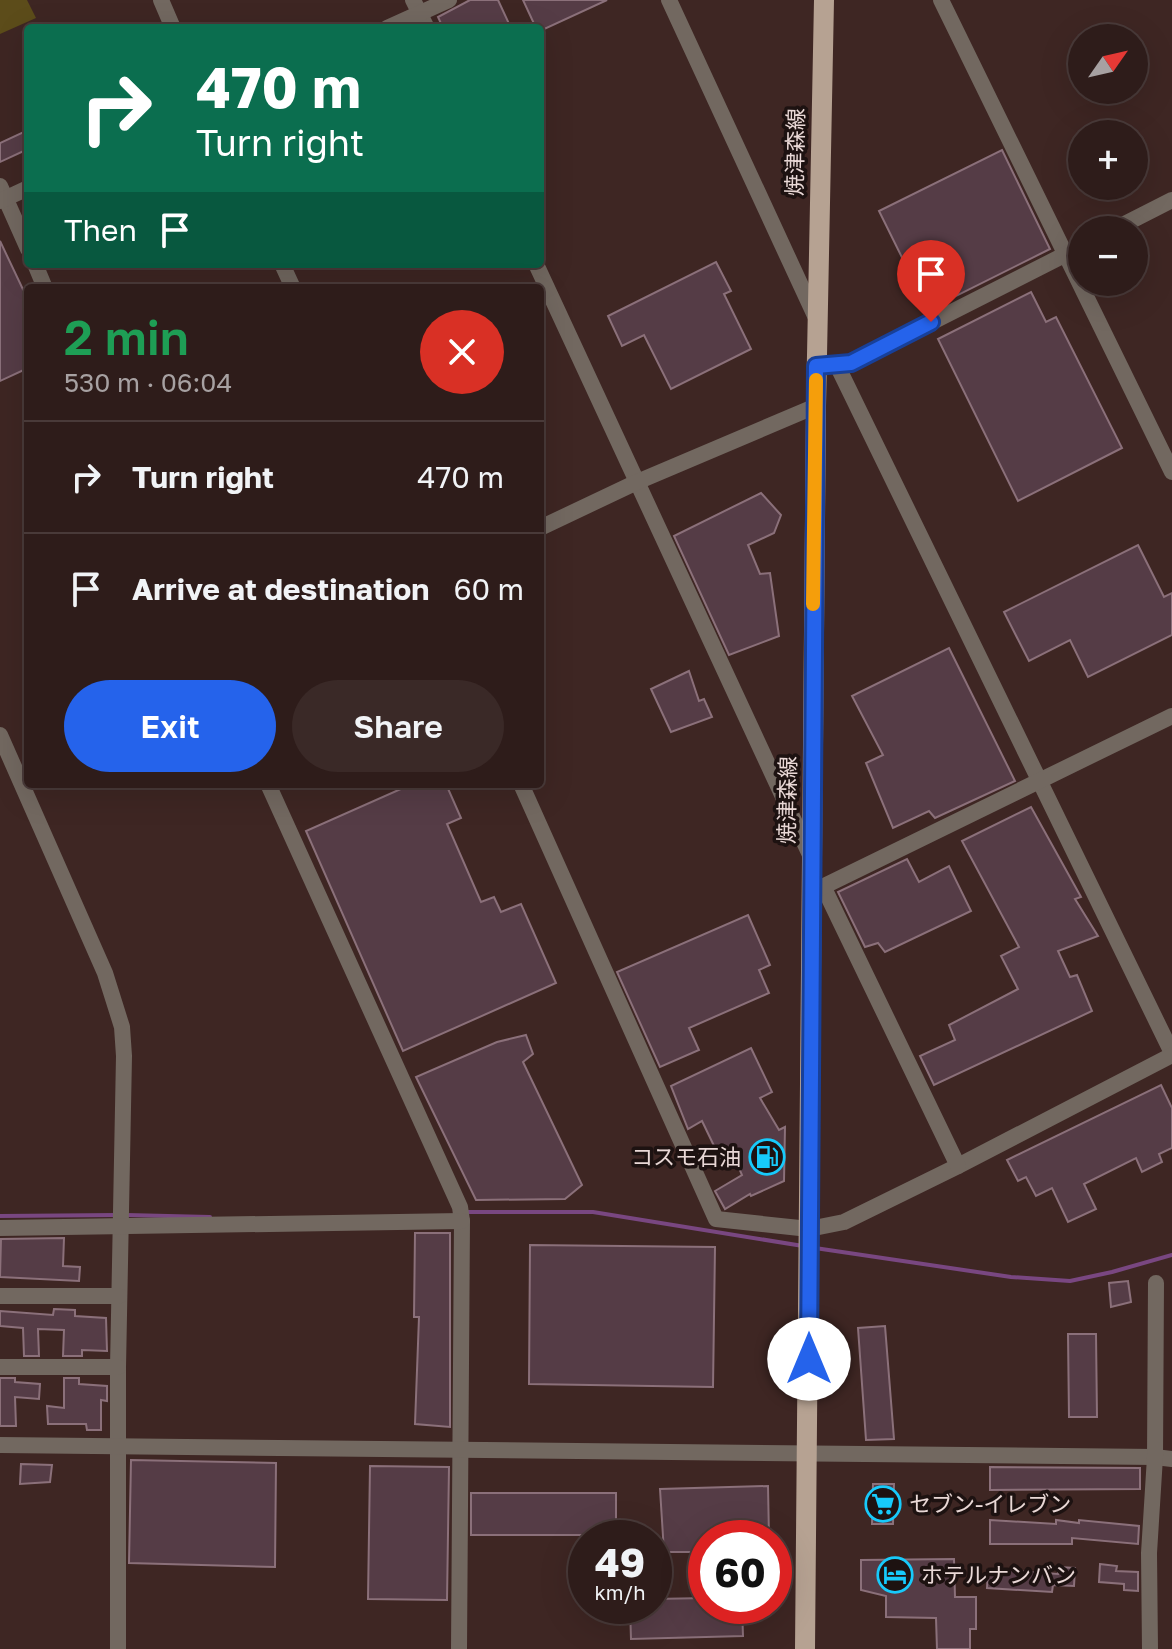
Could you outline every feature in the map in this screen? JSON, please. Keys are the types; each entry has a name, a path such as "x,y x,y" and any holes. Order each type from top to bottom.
{"main road":[{"name":"焼津森線","path":"805,1649 809,1229 817,889 811,857 816,406 834,364 817,319 824,0"}],"street":[{"path":"161,0 171,24"},
{"path":"396,24 449,0"},
{"path":"669,0 817,319"},
{"path":"941,0 1172,472"},
{"path":"24,189 2,195 24,241"},
{"path":"1141,216 1172,200"},
{"path":"523,788 716,1219 809,1229 844,1222 1172,1054 834,364 1068,253"},
{"path":"538,268 811,857"},
{"path":"544,526 637,482 816,406"},
{"path":"958,1166 817,889 1172,716"},
{"path":"0,735 22,765"},
{"path":"31,788 105,973 122,1027 118,1649"},
{"path":"270,788 461,1214 459,1649"},
{"path":"0,1228 461,1214"},
{"path":"1150,1649 1149,1553 1164,1458 1164,1390 1156,1283"},
{"path":"0,1296 119,1296"},
{"path":"0,1367 118,1367"},
{"path":"0,1445 1164,1458"}],"shaded area":[{"path":"0,0 27,0 36,18 0,34"}],"building":[{"path":"470,0 498,0 509,24 441,24 438,17"},
{"path":"523,0 607,0 544,29 544,24 534,24"},
{"path":"24,132 24,151 0,162 0,143"},
{"path":"1002,150 1050,249 928,310 879,211"},
{"path":"0,241 24,292 24,370 0,381"},
{"path":"716,262 731,291 724,294 751,349 671,389 644,335 622,346 608,316"},
{"path":"1031,292 1046,322 1056,317 1122,448 1018,501 938,339"},
{"path":"761,493 781,515 774,533 748,545 760,574 770,573 779,636 729,655 674,536"},
{"path":"1138,545 1164,597 1172,593 1172,635 1088,677 1070,640 1029,661 1004,612"},
{"path":"949,648 1015,781 935,818 929,811 893,828 866,763 883,755 852,696"},
{"path":"689,671 699,701 704,699 712,717 671,732 651,689"},
{"path":"403,788 448,788 461,818 447,824 481,902 494,897 501,912 521,904 556,983 403,1051 306,831"},
{"path":"1031,807 1081,897 1075,899 1098,936 1058,951 1070,977 1077,975 1092,1011 934,1085 920,1056 955,1040 949,1025 1018,989 1001,956 1019,947 962,841"},
{"path":"907,859 919,882 949,866 971,911 885,952 878,943 865,947 838,892"},
{"path":"748,915 770,965 759,970 769,993 689,1028 699,1050 660,1067 617,972"},
{"path":"526,1035 533,1054 523,1062 582,1185 565,1199 476,1200 416,1077 497,1042"},
{"path":"751,1048 772,1092 760,1098 779,1130 785,1127 784,1181 750,1194 725,1209 715,1191 742,1175 733,1154 716,1164 710,1154 716,1150 702,1121 688,1129 671,1086"},
{"path":"1161,1085 1172,1108 1172,1148 1159,1154 1162,1162 1142,1172 1136,1158 1084,1184 1096,1209 1068,1222 1052,1188 1036,1196 1026,1177 1018,1181 1007,1160"},
{"path":"415,1233 450,1233 450,1427 415,1424 419,1317 414,1317"},
{"path":"64,1238 63,1266 80,1267 79,1281 0,1277 1,1239"},
{"path":"530,1245 715,1247 713,1387 529,1384"},
{"path":"1128,1281 1131,1302 1111,1307 1109,1283"},
{"path":"54,1309 75,1310 75,1316 106,1318 107,1351 82,1350 82,1356 63,1356 64,1330 38,1329 39,1356 24,1356 23,1328 0,1326 0,1311 53,1315"},
{"path":"885,1326 894,1439 866,1440 858,1328"},
{"path":"1068,1334 1096,1334 1097,1417 1069,1417"},
{"path":"0,1378 40,1384 39,1399 15,1397 16,1426 0,1426"},
{"path":"64,1378 79,1378 79,1384 107,1386 107,1401 101,1400 101,1430 87,1430 86,1424 48,1424 47,1406 64,1408"},
{"path":"131,1460 276,1463 275,1567 129,1563"},
{"path":"21,1464 52,1465 50,1482 20,1484"},
{"path":"370,1466 449,1467 447,1600 368,1599"},
{"path":"990,1467 1140,1468 1140,1489 990,1490"},
{"path":"873,1484 894,1484 893,1524 872,1524"},
{"path":"768,1486 769,1520 688,1520 688,1552 672,1552 672,1520 662,1520 660,1489"},
{"path":"471,1493 616,1493 616,1520 568,1520 568,1535 471,1535"},
{"path":"990,1520 1056,1524 1056,1520 1079,1523 1079,1520 1139,1526 1138,1544 1072,1538 1072,1544 990,1544"},
{"path":"954,1559 955,1597 976,1597 976,1629 970,1629 970,1649 937,1649 936,1618 886,1617 886,1596 861,1590 861,1560"},
{"path":"1100,1564 1117,1566 1116,1571 1138,1572 1138,1591 1124,1590 1124,1584 1099,1582"},
{"path":"1058,1567 1075,1568 1074,1586 1053,1585 1052,1592 987,1588 988,1569 1058,1574"},
{"path":"688,1598 688,1624 743,1624 743,1636 631,1639 631,1624 672,1624 672,1599"}],"waterway":[{"path":"466,1212 593,1212 803,1246"},
{"path":"0,1216 118,1215"},
{"path":"126,1215 210,1217"},
{"path":"815,1248 1011,1277 1070,1281 1172,1255"}],"slow traffic":[{"path":"813,604 816,380"}],"place":[{"name":"コスモ石油","path":"767,1157"},
{"name":"セブン-イレブン","path":"883,1504"},
{"name":"ホテルナンバン","path":"895,1575"}],"route":[{"path":"809,1359 816,366 851,363 931,322"}]}
